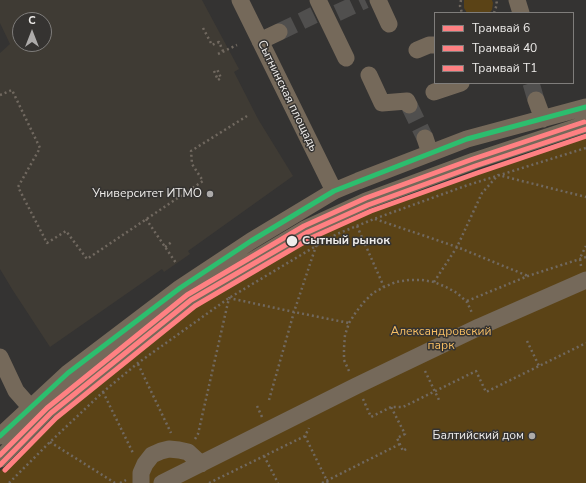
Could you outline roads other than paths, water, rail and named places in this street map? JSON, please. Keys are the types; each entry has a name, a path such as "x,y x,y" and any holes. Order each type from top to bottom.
{"street":[{"name":"Сытнинская площадь","path":"240,0 334,192"},
{"path":"378,0 389,24"},
{"path":"517,0 521,12"},
{"path":"324,11 346,58"},
{"path":"260,41 279,32"},
{"path":"417,50 429,45 434,45"},
{"path":"369,75 382,103 407,101 409,105"},
{"path":"434,92 456,84"},
{"path":"536,100 543,119"},
{"path":"0,436 68,373 180,288 251,241 334,192 428,146 467,139 586,107"},
{"path":"0,459 47,411 188,299 305,229 366,201 474,161 586,124"},
{"path":"162,483 356,386 479,327 586,280"},
{"path":"0,358 16,391 31,408"},
{"path":"140,483 141,473 145,464 152,456 161,451 169,449 188,452 201,464"}],"tunnel":[{"path":"337,13 365,0"},
{"path":"279,32 314,15"},
{"path":"531,84 536,100"},
{"path":"409,105 425,138"}],"tram line":[{"name":"Т1","path":"0,455 47,408 187,295 304,226 366,198 473,159 584,122"},
{"name":"6","path":"0,465 51,413 191,300 308,232 368,205 475,166 586,129"},
{"name":"40","path":"5,470 56,418 195,306 311,238 371,211 586,136"}],"place":[{"name":"Университет ИТМО","path":"210,194"},
{"name":"Сытный рынок","path":"292,241"},
{"name":"Балтийский дом","path":"532,436"}],"park label":[{"name":"Александровский парк","path":"441,339"}]}
